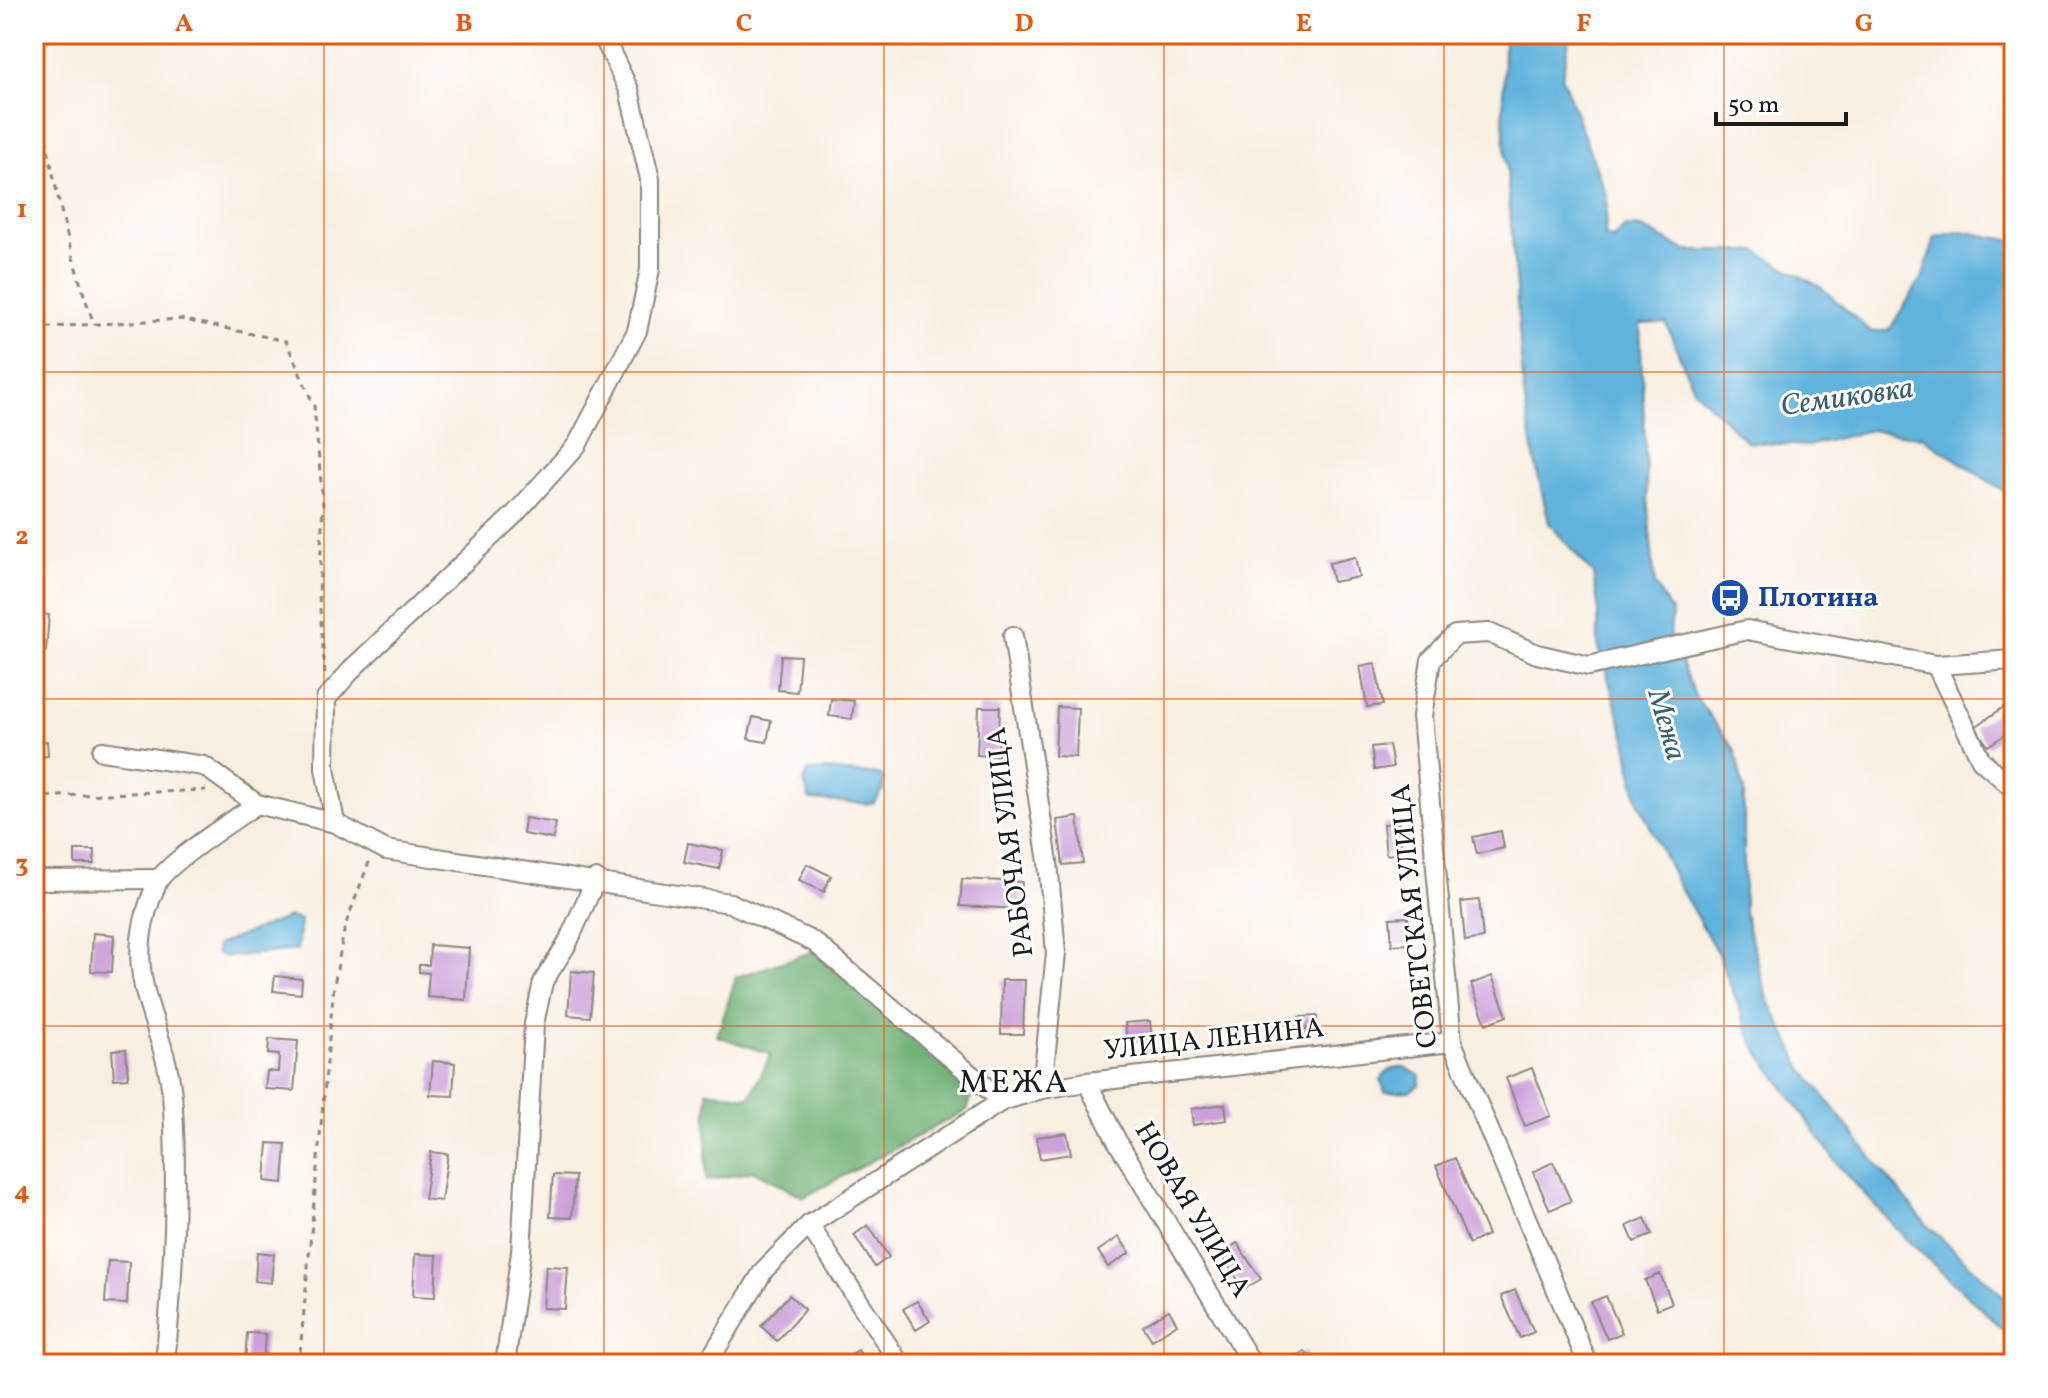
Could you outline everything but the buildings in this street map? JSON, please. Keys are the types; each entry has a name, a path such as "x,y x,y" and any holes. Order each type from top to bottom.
{"street":[{"path":"335,823 325,768 326,699 355,666 515,514 577,445 637,331 650,269 650,179 629,90 602,34"},
{"name":"СОВЕТСКАЯ УЛИЦА","path":"1588,1364 1452,1042 1422,716 1431,660 1455,635 1489,633 1537,654 1589,666 1747,630 1936,665"},
{"name":"РАБОЧАЯ УЛИЦА","path":"1013,636 1048,862 1056,953 1042,1089"},
{"path":"2014,660 1936,665 1981,760 2014,789"},
{"path":"102,751 204,766 257,804 335,823 375,847 596,879 730,903 814,942 1002,1101"},
{"path":"165,1364 172,1234 173,1105 139,965 140,939 158,879 257,804"},
{"path":"34,880 158,879"},
{"path":"505,1364 521,1252 534,1024 543,982 567,944 596,879"},
{"name":"УЛИЦА ЛЕНИНА","path":"707,1364 764,1270 809,1225 1002,1101 1042,1089 1087,1082 1452,1042"},
{"name":"НОВАЯ УЛИЦА","path":"1087,1082 1117,1141 1252,1364"},
{"path":"809,1225 900,1364"}],"path":[{"path":"34,67 48,150 77,277 94,324"},
{"path":"34,328 180,319 286,341 314,406 323,504 319,595 326,699"},
{"path":"34,797 236,789"},
{"path":"299,1364 334,985 345,926 375,847"}],"green space":[{"path":"815,951 974,1091 967,1110 804,1197 754,1171 706,1181 707,1091 750,1097 771,1054 717,1036 736,977"}],"water":[{"path":"1504,34 1570,34 1562,77 1607,197 1605,236 1613,239 1625,227 1642,228 1687,251 1756,251 1822,288 1871,332 1889,330 1923,276 1935,237 1962,231 2014,241 2012,497 1922,437 1870,430 1808,446 1747,442 1693,389 1666,323 1640,324 1647,496 1655,585 1672,613 1670,636 1695,696 1735,750 1744,792 1744,913 1768,999 1803,1069 1879,1167 1926,1224 2014,1306 2014,1339 1905,1238 1839,1166 1754,1045 1718,954 1676,881 1637,799 1626,739 1598,644 1598,605 1593,574 1549,523 1534,457 1524,395 1503,120"},
{"path":"808,771 880,775 884,778 883,790 873,804 810,800 804,783"},
{"path":"288,917 300,920 297,950 226,957 216,953 217,945"},
{"path":"1405,1067 1420,1076 1419,1085 1410,1091 1385,1092 1381,1080 1383,1076 1391,1070"}],"place":[{"name":"Плотина","path":"1730,598"}],"district":[{"name":"МЕЖА","path":"1014,1084"}],"water label":[{"name":"Семиковка","path":"1847,398"},
{"name":"Межа","path":"1666,725"}]}
